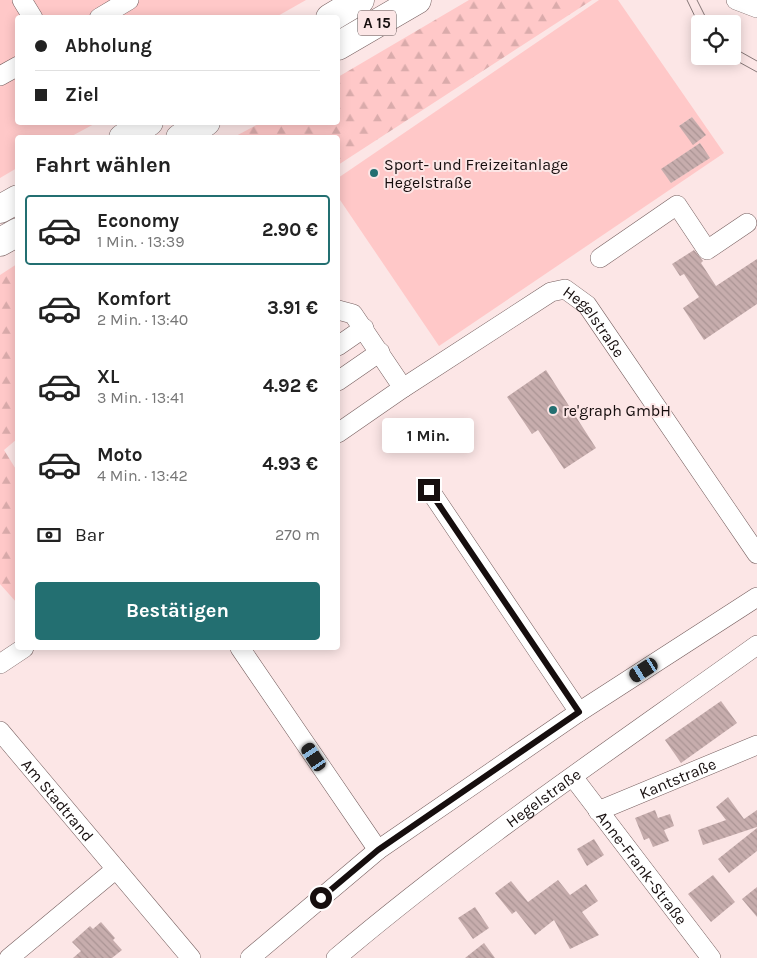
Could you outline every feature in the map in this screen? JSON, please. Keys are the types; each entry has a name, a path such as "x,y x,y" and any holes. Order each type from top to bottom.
{"highway":[{"name":"A 15","path":"335,15 360,0"},
{"name":"A 15","path":"340,45 416,0"},
{"path":"128,135 144,125"},
{"path":"185,135 201,125"},
{"path":"0,209 15,201"},
{"path":"0,242 15,234"}],"street":[{"path":"22,0 31,15"},
{"path":"105,15 129,0"},
{"path":"736,0 757,8"},
{"path":"0,76 15,68"},
{"path":"600,258 678,205 707,250 747,223"},
{"name":"Hegelstraße","path":"340,432 402,388 551,292 565,290 587,305 757,554"},
{"path":"340,310 354,314 402,388"},
{"path":"340,345 364,328"},
{"path":"340,380 380,352"},
{"path":"429,490 579,712"},
{"path":"250,958 378,850 579,712 757,597"},
{"name":"Hegelstraße","path":"336,958 385,916 573,777 757,645"},
{"path":"0,664 21,650"},
{"path":"241,650 378,850"},
{"name":"Am Stadtrand","path":"0,731 191,958"},
{"name":"Kantstraße","path":"598,811 757,745"},
{"name":"Anne-Frank-Straße","path":"573,777 711,958"},
{"path":"9,958 116,869"}],"green space":[{"path":"0,0 306,0 280,15 15,15 15,125 92,125 74,135 15,135 15,169 0,178"},
{"path":"469,0 592,0 340,164 340,135 238,135 256,125 340,125 340,76"},
{"path":"599,0 618,0 724,153 439,346 340,200 340,177","holes":["692,117 705,135 679,126","700,143 709,158 671,183 662,169"]},
{"path":"15,265 15,441 4,450 15,468 15,601 0,584 0,275"}],"building":[{"path":"692,117 706,135 693,145 679,126"},
{"path":"700,143 710,158 671,183 661,169"},
{"path":"694,250 703,261 701,263 716,286 757,259 757,304 704,340 683,308 699,297 684,274 680,276 672,264"},
{"path":"546,370 596,448 564,469 538,430 532,434 507,397"},
{"path":"721,701 737,723 681,763 665,740"},
{"path":"728,797 744,819 757,810 757,827 703,845 698,830 726,820 716,807"},
{"path":"655,810 658,818 670,814 674,826 664,830 669,841 653,847 649,838 644,840 635,818"},
{"path":"757,828 757,851 729,873 718,859"},
{"path":"594,839 604,855 587,866 577,849"},
{"path":"713,875 735,902 711,922 688,894"},
{"path":"558,880 570,895 586,884 598,901 582,912 599,935 570,949 554,920 535,935 516,911 512,914 495,893 511,881 528,902"},
{"path":"757,887 757,917 742,899"},
{"path":"475,907 489,928 473,939 458,918"},
{"path":"101,922 115,938 113,940 122,950 112,958 73,958 81,951 72,942 90,926 93,929"},
{"path":"484,943 495,958 465,958"}],"tram line":[{"path":"687,0 694,15"},
{"path":"697,0 704,15"},
{"path":"741,52 757,61"},
{"path":"741,63 757,72"}],"place":[{"name":"Sport- und Freizeitanlage Hegelstraße","path":"374,173"},
{"name":"re'graph GmbH","path":"553,410"}],"route":[{"path":"321,898 378,850 579,712 429,490"}]}
